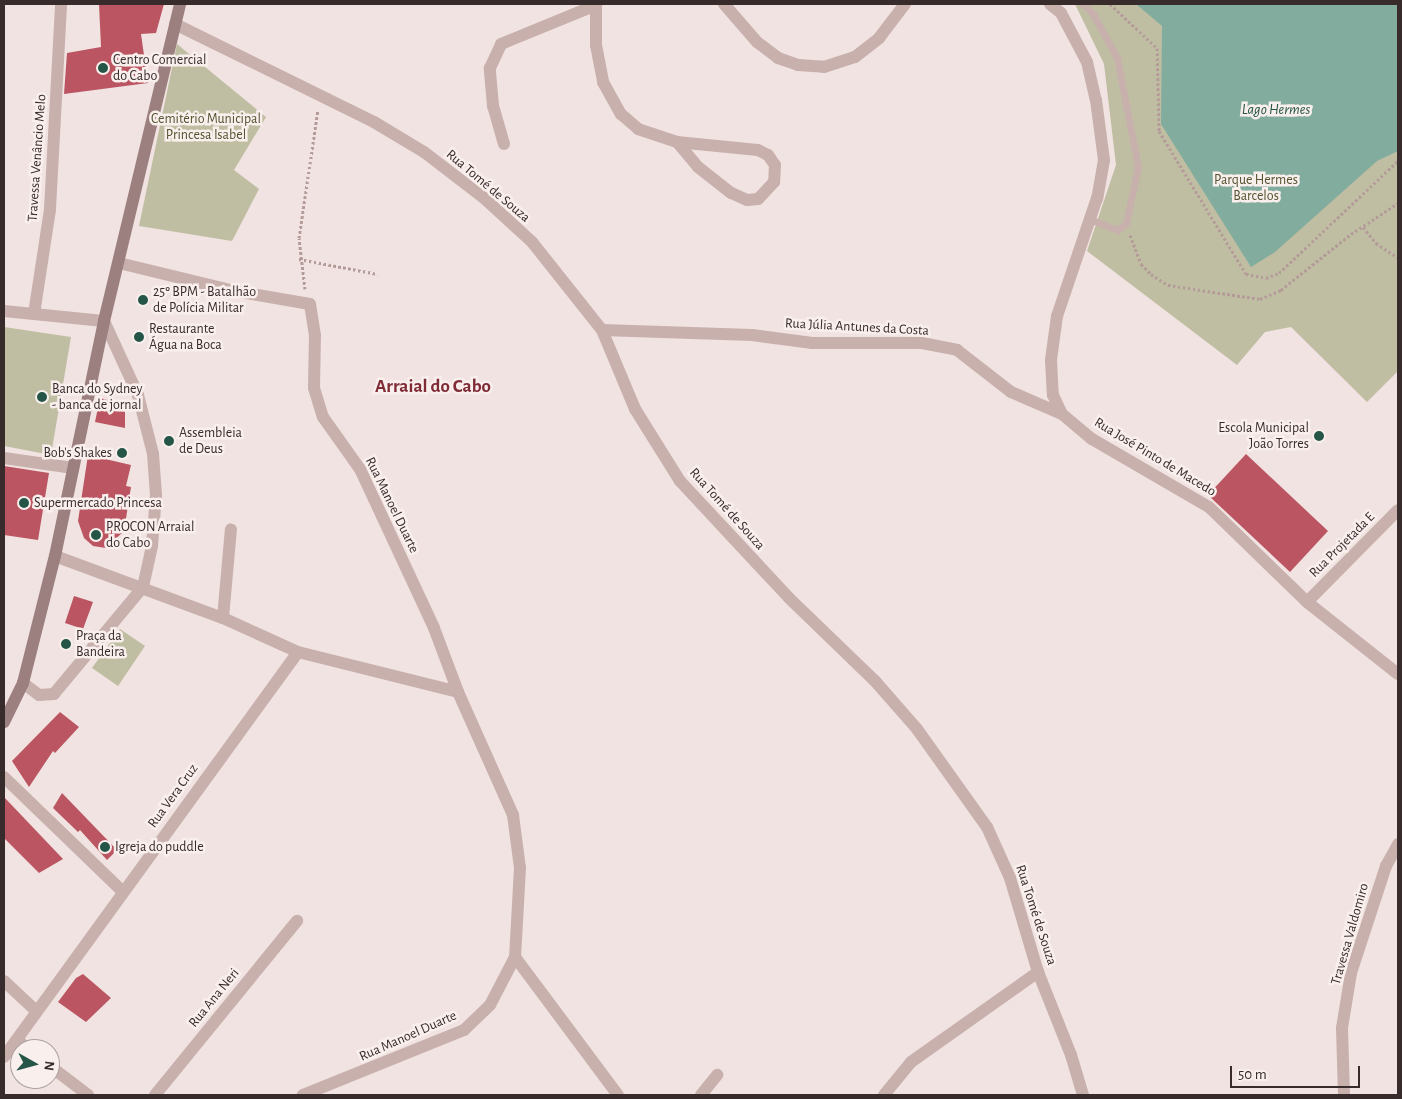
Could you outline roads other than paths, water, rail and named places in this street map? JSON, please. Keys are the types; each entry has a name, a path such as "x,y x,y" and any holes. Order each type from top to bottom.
{"main road":[{"path":"4,722 8,703 23,683 55,556 104,322 180,4"}],"street":[{"name":"Travessa Venâncio Melo","path":"34,314 50,209 60,4"},
{"path":"504,144 493,106 490,68 501,44 596,4 596,45 603,82 621,114 638,129 677,142 758,150 768,155 775,165 774,182 758,198 747,200 730,193 698,166 677,142"},
{"path":"724,4 758,42 778,58 798,65 824,67 855,57 879,38 905,4"},
{"name":"Rua José Pinto de Macedo","path":"1050,4 1061,13 1078,44 1096,100 1104,160 1097,198 1057,316 1052,360 1053,395 1062,414 1092,439 1209,507 1306,602 1398,674"},
{"name":"Rua Tomé de Souza","path":"174,24 320,95 424,152 484,198 532,242 602,330 635,409 680,481 789,598 881,688 917,729 987,828 1010,878 1038,972 1083,1095"},
{"name":"Rua Manoel Duarte","path":"119,262 234,291 310,304 315,335 314,388 322,417 360,469 434,628 458,692 512,815 520,868 515,957 490,1005 464,1030 304,1095"},
{"path":"4,311 104,322 138,395 153,454 154,523 143,587 54,694 39,694 23,683"},
{"name":"Rua Júlia Antunes da Costa","path":"602,330 752,335 812,343 922,343 957,350 1011,392 1062,414"},
{"path":"4,458 73,468"},
{"name":"Rua Projetada E","path":"1306,602 1398,510"},
{"path":"223,618 231,529"},
{"path":"55,556 223,618 298,652 458,692"},
{"name":"Rua Vera Cruz","path":"17,1039 35,1010 298,652"},
{"path":"4,777 122,891"},
{"name":"Travessa Valdomiro","path":"1344,1095 1342,1028 1351,973 1386,866 1398,844"},
{"name":"Rua Ana Neri","path":"155,1095 296,921"},
{"path":"515,957 618,1095"},
{"path":"884,1095 911,1062 1038,972"},
{"path":"4,981 35,1010"},
{"path":"60,1074 88,1095"},
{"path":"701,1095 717,1075"}],"lane":[{"path":"1083,4 1093,14 1117,58 1138,167 1126,223 1118,230 1089,219"}],"water":[{"name":"Lago Hermes","path":"1136,4 1398,4 1398,151 1377,161 1275,252 1251,267 1161,124 1162,26"}],"place":[{"name":"Centro Comercial do Cabo","path":"103,68"},
{"name":"25º BPM - Batalhão de Polícia Militar","path":"143,300"},
{"name":"Restaurante Água na Boca","path":"139,337"},
{"name":"Banca do Sydney - banca de jornal","path":"42,397"},
{"name":"Escola Municipal João Torres","path":"1319,436"},
{"name":"Assembleia de Deus","path":"169,441"},
{"name":"Bob's Shakes","path":"122,453"},
{"name":"Supermercado Princesa","path":"24,503"},
{"name":"PROCON Arraial do Cabo","path":"96,535"},
{"name":"Praça da Bandeira","path":"66,644"},
{"name":"Igreja do puddle","path":"105,847"}],"district":[{"name":"Arraial do Cabo","path":"433,387"}],"park label":[{"name":"Cemitério Municipal Princesa Isabel","path":"206,128"},
{"name":"Parque Hermes Barcelos","path":"1256,188"}]}
